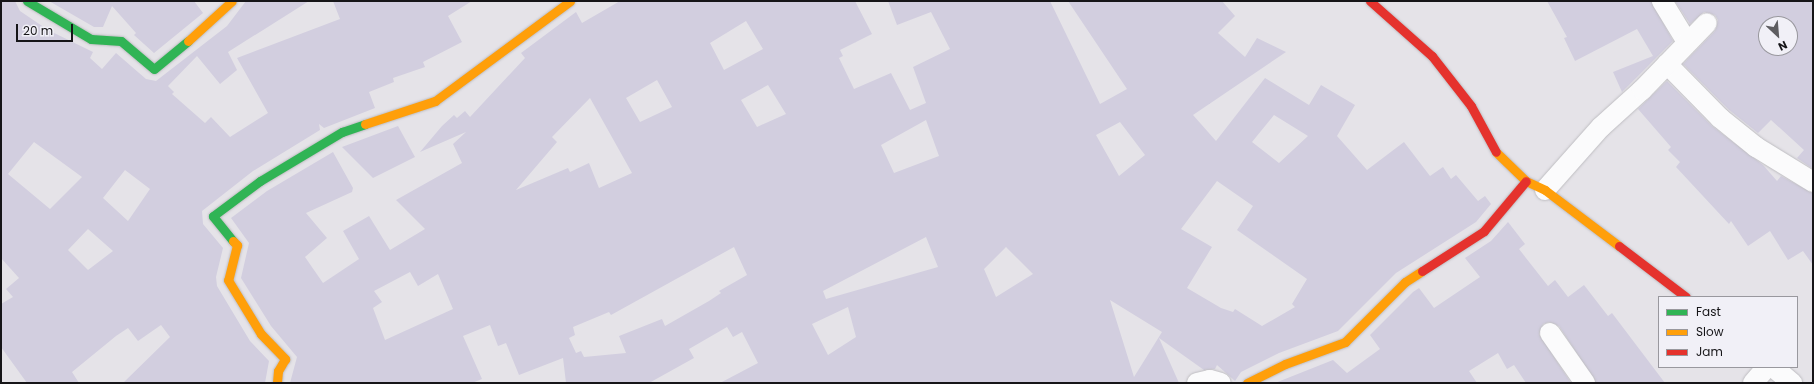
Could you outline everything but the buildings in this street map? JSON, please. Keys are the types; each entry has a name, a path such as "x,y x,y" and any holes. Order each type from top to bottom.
{"street":[{"path":"27,1 55,20 91,39 121,41 154,69 219,16 232,1"},
{"path":"277,383 278,371 284,359 261,334 228,280 237,245 213,216 260,181 342,132 435,101 570,1"},
{"path":"1370,1 1432,56 1470,106 1497,153 1526,181 1545,190 1685,296"},
{"path":"1662,1 1687,42"},
{"path":"1545,190 1601,127 1667,64 1707,22"},
{"path":"1667,64 1720,118 1756,147 1813,182"},
{"path":"1247,383 1285,364 1345,342 1405,282 1484,231 1526,181"},
{"path":"1550,333 1585,383"},
{"path":"1754,383 1766,368"},
{"path":"1773,368 1792,383"},
{"path":"1196,383 1210,380 1221,383"}],"traffic: fast":[{"path":"27,1 91,39 121,41 154,69 188,41"},
{"path":"233,241 213,216 260,181 342,132 365,124"}],"traffic: slow":[{"path":"188,41 232,1"},
{"path":"365,124 435,101 570,1"},
{"path":"1496,152 1526,181 1545,190 1619,246"},
{"path":"233,241 237,245 228,280 261,334 285,359 278,371 277,383"},
{"path":"1247,383 1285,364 1345,342 1405,282 1422,271"}],"traffic: jam":[{"path":"1370,1 1432,56 1471,106 1496,152"},
{"path":"1422,271 1484,231 1526,181"},
{"path":"1619,246 1685,296"}]}
